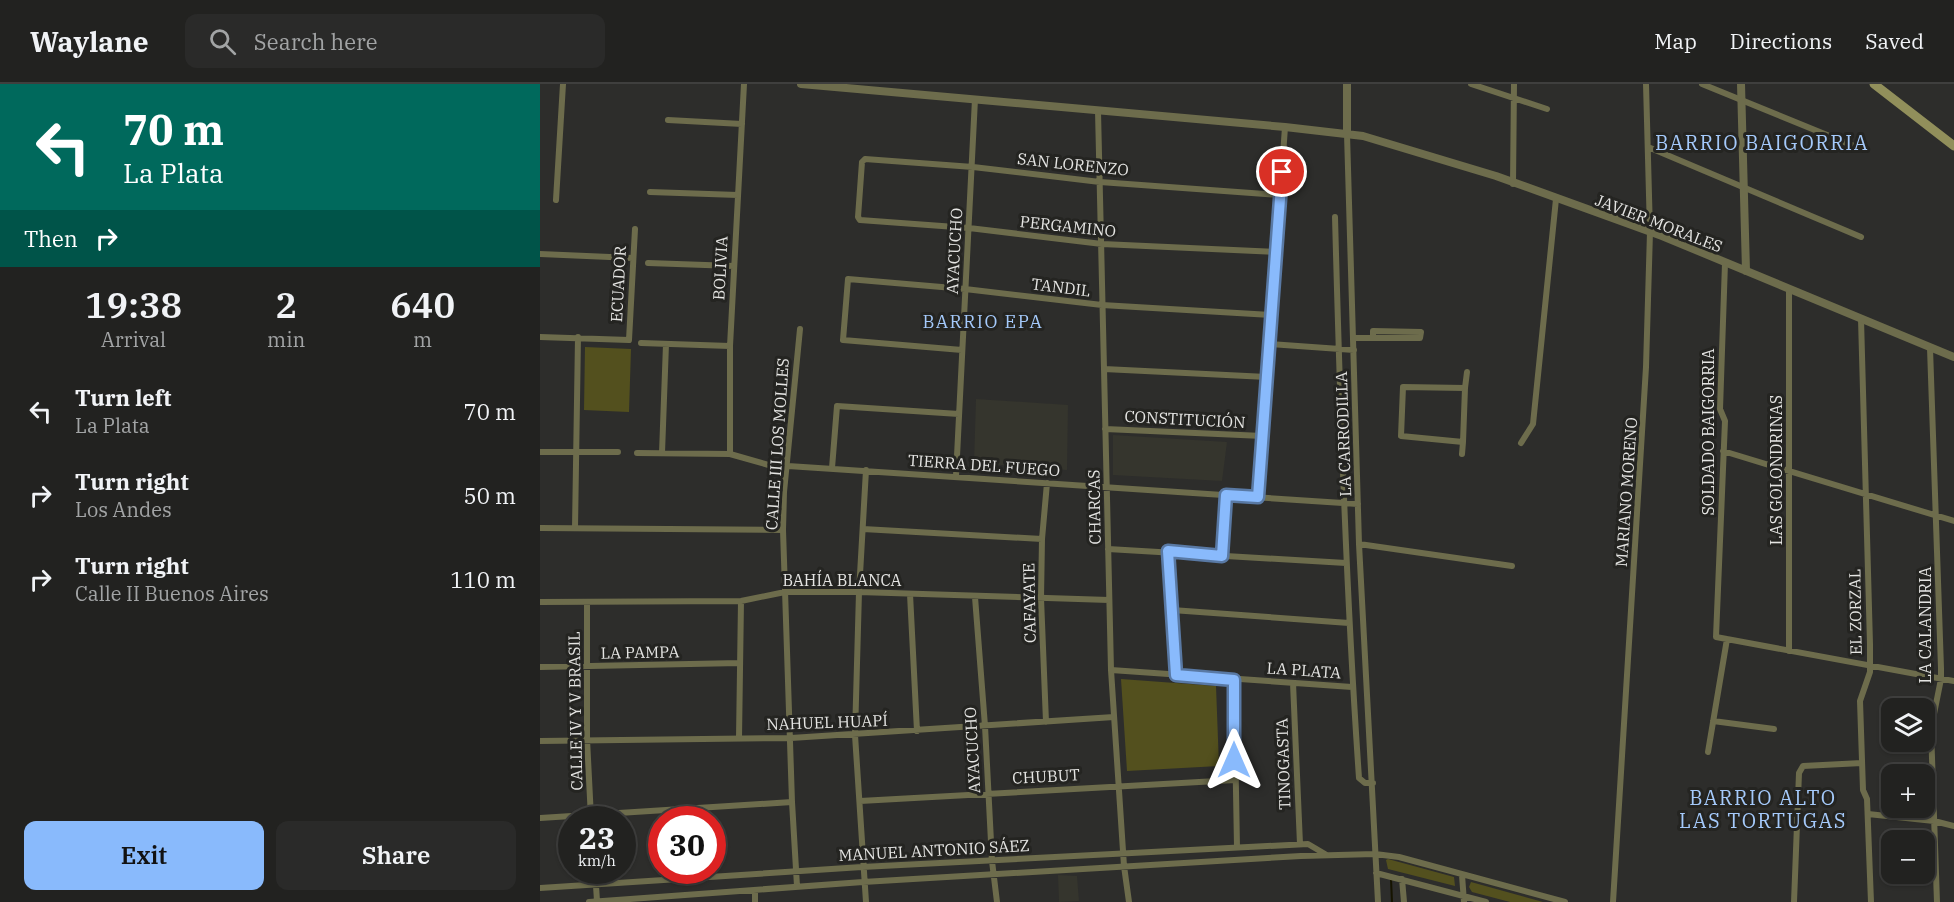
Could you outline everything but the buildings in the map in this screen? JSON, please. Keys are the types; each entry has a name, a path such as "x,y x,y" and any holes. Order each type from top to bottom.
{"main road":[{"path":"1880,86 1954,146"}],"street":[{"path":"556,200 563,84"},
{"name":"BOLIVIA","path":"729,454 730,346 744,84"},
{"name":"JAVIER MORALES","path":"801,84 1347,134 1496,176 1650,232 1954,357"},
{"name":"LA CARRODILLA","path":"1347,84 1359,544 1378,902"},
{"path":"1471,84 1547,109"},
{"path":"1513,184 1514,84"},
{"name":"MARIANO MORENO","path":"1613,902 1642,445 1650,232 1646,84"},
{"path":"1702,84 1858,148"},
{"path":"1741,84 1746,271"},
{"name":"AYACUCHO","path":"956,476 975,99"},
{"name":"CHARCAS","path":"1098,111 1111,670 1123,854 1129,902"},
{"path":"668,120 742,124"},
{"path":"1258,497 1285,127"},
{"path":"1648,147 1861,237"},
{"name":"SAN LORENZO","path":"859,219 864,159 973,167 1100,182 1280,195"},
{"path":"650,192 738,195"},
{"path":"1521,443 1533,424 1556,199"},
{"name":"LA CARRODILLA","path":"1335,217 1343,503 1352,687 1359,778 1365,783 1373,783"},
{"name":"PERGAMINO","path":"859,219 969,228 1102,244 1276,252"},
{"name":"ECUADOR","path":"578,337 629,340 635,229"},
{"path":"540,254 633,258"},
{"path":"648,262 734,266"},
{"name":"SOLDADO BAIGORRIA","path":"1725,262 1720,409 1725,421 1716,637 1727,639"},
{"name":"TANDIL","path":"962,351 843,340 848,279 966,289 1102,305 1272,315"},
{"name":"LAS GOLONDRINAS","path":"1789,290 1789,651"},
{"name":"EL ZORZAL","path":"1861,319 1870,665 1860,701 1863,790 1867,799 1871,902"},
{"name":"CALLE III LOS MOLLES","path":"797,886 783,530 784,492 800,328"},
{"path":"1354,338 1373,338 1420,338 1420,332 1373,331 1373,338"},
{"path":"540,337 578,337 575,528"},
{"path":"641,343 730,346"},
{"path":"662,453 666,344"},
{"path":"1269,344 1354,350"},
{"name":"LA CALANDRIA","path":"1930,348 1941,679 1931,729 1937,902"},
{"path":"1104,369 1267,377"},
{"path":"1462,454 1467,372"},
{"path":"1463,442 1401,436 1403,387 1466,388"},
{"path":"832,468 837,406 959,414"},
{"name":"CONSTITUCIÓN","path":"1106,429 1263,436"},
{"path":"1723,451 1954,521"},
{"path":"540,453 618,452"},
{"path":"637,453 729,454 772,466"},
{"name":"TIERRA DEL FUEGO","path":"788,466 1358,504"},
{"path":"866,470 859,592 855,735 866,902"},
{"name":"CAFAYATE","path":"1046,722 1041,598 1042,539 1047,483"},
{"path":"1222,556 1226,495"},
{"path":"540,528 783,530"},
{"path":"863,529 1042,539"},
{"path":"1359,544 1512,566"},
{"path":"1108,549 1346,563"},
{"path":"1168,551 1176,675"},
{"name":"BAHÍA BLANCA","path":"540,602 741,601 785,592 859,592 1109,600"},
{"path":"910,594 916,731"},
{"name":"AYACUCHO","path":"975,597 992,861 997,902"},
{"path":"739,738 741,601"},
{"name":"CALLE IV Y V BRASIL","path":"587,602 587,739 590,806"},
{"path":"1172,610 1349,623"},
{"path":"1708,752 1727,639 1954,681"},
{"name":"LA PAMPA","path":"540,667 740,663"},
{"name":"LA PLATA","path":"1111,670 1352,687"},
{"path":"1234,680 1237,847"},
{"name":"TINOGASTA","path":"1293,683 1300,844"},
{"name":"NAHUEL HUAPÍ","path":"540,741 790,738 1114,717"},
{"path":"1713,721 1774,729"},
{"path":"1794,902 1799,773 1803,766 1862,763"},
{"name":"CHUBUT","path":"860,801 1235,780"},
{"path":"636,814 792,802"},
{"path":"1868,814 1934,821 1954,826"},
{"path":"540,818 558,818"},
{"name":"MANUEL ANTONIO SÁEZ","path":"636,882 862,867 1300,844 1310,845 1326,854"},
{"name":"MANUEL ANTONIO SÁEZ","path":"589,902 993,873 1326,854 1375,854 1399,857 1565,902"},
{"path":"1376,873 1464,899 1486,902"},
{"path":"1462,875 1464,899"},
{"path":"1402,879 1404,902"},
{"path":"596,884 597,902"},
{"name":"MANUEL ANTONIO SÁEZ","path":"540,888 596,884"},
{"path":"754,891 755,902"}],"shaded area":[{"path":"585,347 631,349 629,412 584,410"},
{"path":"976,399 1068,405 1067,470 974,463"},
{"path":"1113,435 1227,442 1222,481 1113,475"},
{"path":"1121,679 1216,686 1219,766 1127,771"},
{"path":"1386,860 1454,877 1455,886 1388,869"},
{"path":"1058,875 1077,876 1079,901 1059,902"},
{"path":"1471,882 1543,902 1510,902 1472,892 1469,887"}],"waterway":[{"path":"1391,879 1392,902"}],"district":[{"name":"BARRIO BAIGORRIA","path":"1762,142"},
{"name":"BARRIO EPA","path":"983,321"},
{"name":"BARRIO ALTO LAS TORTUGAS","path":"1763,808"}],"route":[{"path":"1234,760 1234,680 1176,675 1168,551 1222,556 1226,495 1258,497 1282,172"}]}
